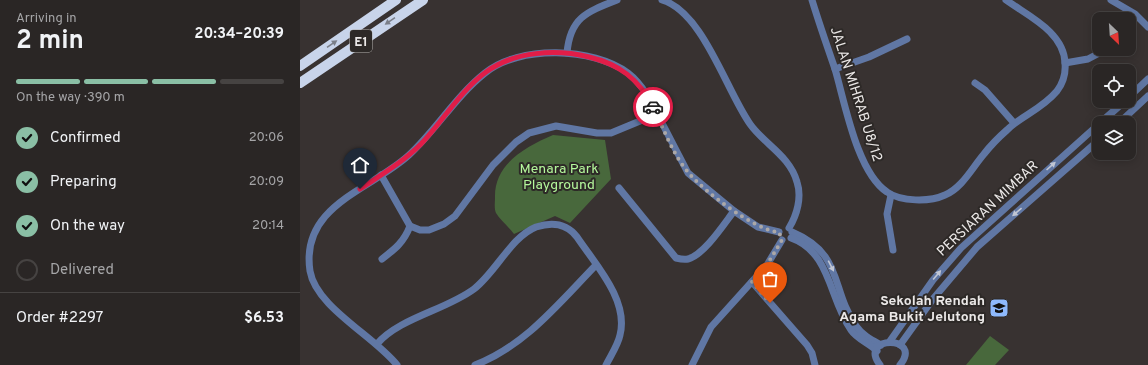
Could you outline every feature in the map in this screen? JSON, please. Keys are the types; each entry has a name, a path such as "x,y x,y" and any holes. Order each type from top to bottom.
{"highway":[{"name":"E1","path":"300,66 396,0"},
{"name":"E1","path":"300,83 423,0"}],"street":[{"path":"567,53 570,33 576,22 590,12 617,0"},
{"path":"397,365 377,344 326,301 312,279 309,260 313,234 322,218 338,203 403,160 421,143 485,72 507,60 524,55 567,53 600,59 627,72 645,90 688,173 734,211 758,227 780,236 785,241 790,233 799,197 795,175 781,156 748,120 695,26 682,10 662,0"},
{"name":"JALAN MIHRAB U8/12","path":"812,0 853,132 866,166 874,180 891,195 910,199 929,199 951,192 960,185 985,153 1014,123 1034,112 1057,91 1064,79 1065,63 1062,49 1054,36 1006,0"},
{"path":"1111,0 1135,14 1148,28"},
{"path":"834,69 865,59 907,40"},
{"path":"1065,63 1082,61 1092,56"},
{"path":"1136,90 1148,79"},
{"path":"975,83 985,90 1014,123"},
{"path":"1127,116 1148,96"},
{"name":"PERSIARAN MIMBAR","path":"1107,116 1116,108"},
{"path":"381,175 410,226 420,230 429,230 444,224 455,216 493,165 516,142 529,133 556,126 597,133 611,133 657,114"},
{"name":"PERSIARAN MIMBAR","path":"890,341 933,280 961,248 1092,129"},
{"name":"PERSIARAN MIMBAR","path":"900,345 933,299 977,246 1092,146"},
{"path":"619,188 676,258 682,260 692,258 701,251 734,211"},
{"path":"891,195 886,214 893,250"},
{"path":"377,344 389,332 474,289 486,278 524,234 537,227 552,224 566,226 577,237 616,296 622,319 618,342 606,365"},
{"path":"382,259 399,246 406,238 410,226"},
{"path":"692,365 711,327 767,265 783,228 817,257 851,330 879,348"},
{"path":"475,365 492,358 524,338 596,265"},
{"path":"752,282 807,345 812,353 815,365"},
{"path":"879,364 877,360 879,348 890,341 900,345 904,353 900,365"}],"green space":[{"name":"Menara Park Playground","path":"553,135 605,140 611,179 570,223 555,216 514,234 495,211 496,186 506,166 513,158 532,145"},
{"path":"990,336 1009,350 995,365 966,365"}],"way so far":[{"path":"653,107 681,163 688,173 734,211 758,227 773,232 779,232 779,236 782,240 767,265 752,282 770,303"}],"place":[{"name":"Sekolah Rendah Agama Bukit Jelutong","path":"999,308"}],"route":[{"path":"360,189 403,160 421,143 474,82 485,72 507,60 524,55 567,53 609,62 627,72 640,84 645,90 653,107"}]}
